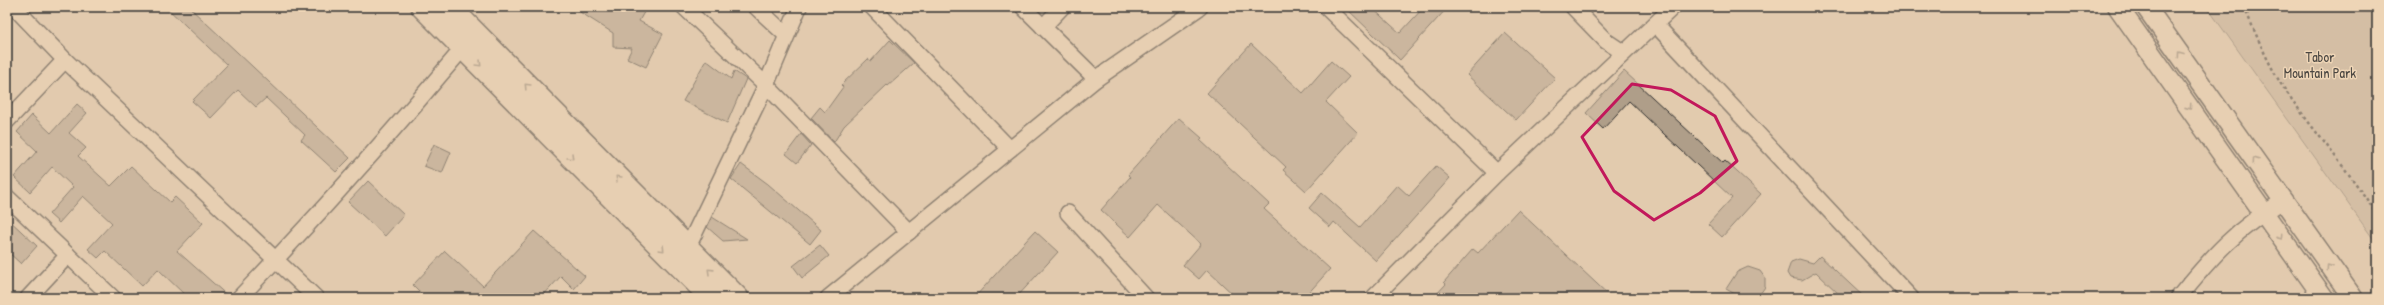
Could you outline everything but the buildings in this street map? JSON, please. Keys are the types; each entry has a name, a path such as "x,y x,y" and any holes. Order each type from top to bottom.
{"main road":[{"path":"422,7 711,298"},
{"path":"450,7 687,249 738,298"}],"street":[{"path":"14,7 65,60 316,298"},
{"path":"684,7 766,85 909,232"},
{"path":"756,7 786,35"},
{"path":"687,249 766,85 786,35 800,7"},
{"path":"1023,7 1096,79"},
{"path":"1043,27 1062,7"},
{"path":"828,298 1096,79 1200,7"},
{"path":"1326,7 1497,173"},
{"path":"1573,7 1606,42 1624,53"},
{"path":"1373,298 1497,173 1624,53 1656,25 1673,7"},
{"path":"2118,7 2324,298"},
{"path":"2146,7 2353,298"},
{"path":"879,9 1010,149"},
{"path":"1656,25 1911,298"},
{"path":"239,298 276,260 394,130 463,48"},
{"path":"7,121 65,60"},
{"path":"7,197 113,298"},
{"path":"2178,298 2219,249 2263,213 2283,201"},
{"path":"1068,213 1146,298"},
{"path":"28,298 68,255"}],"path":[{"path":"2244,7 2260,44 2283,86 2364,194 2377,215"}],"highlighted area":[{"path":"1632,84 1671,90 1715,116 1737,161 1700,193 1654,220 1614,191 1582,137"}],"green space":[{"name":"Tabor Mountain Park","path":"2207,7 2377,7 2377,244"}]}
